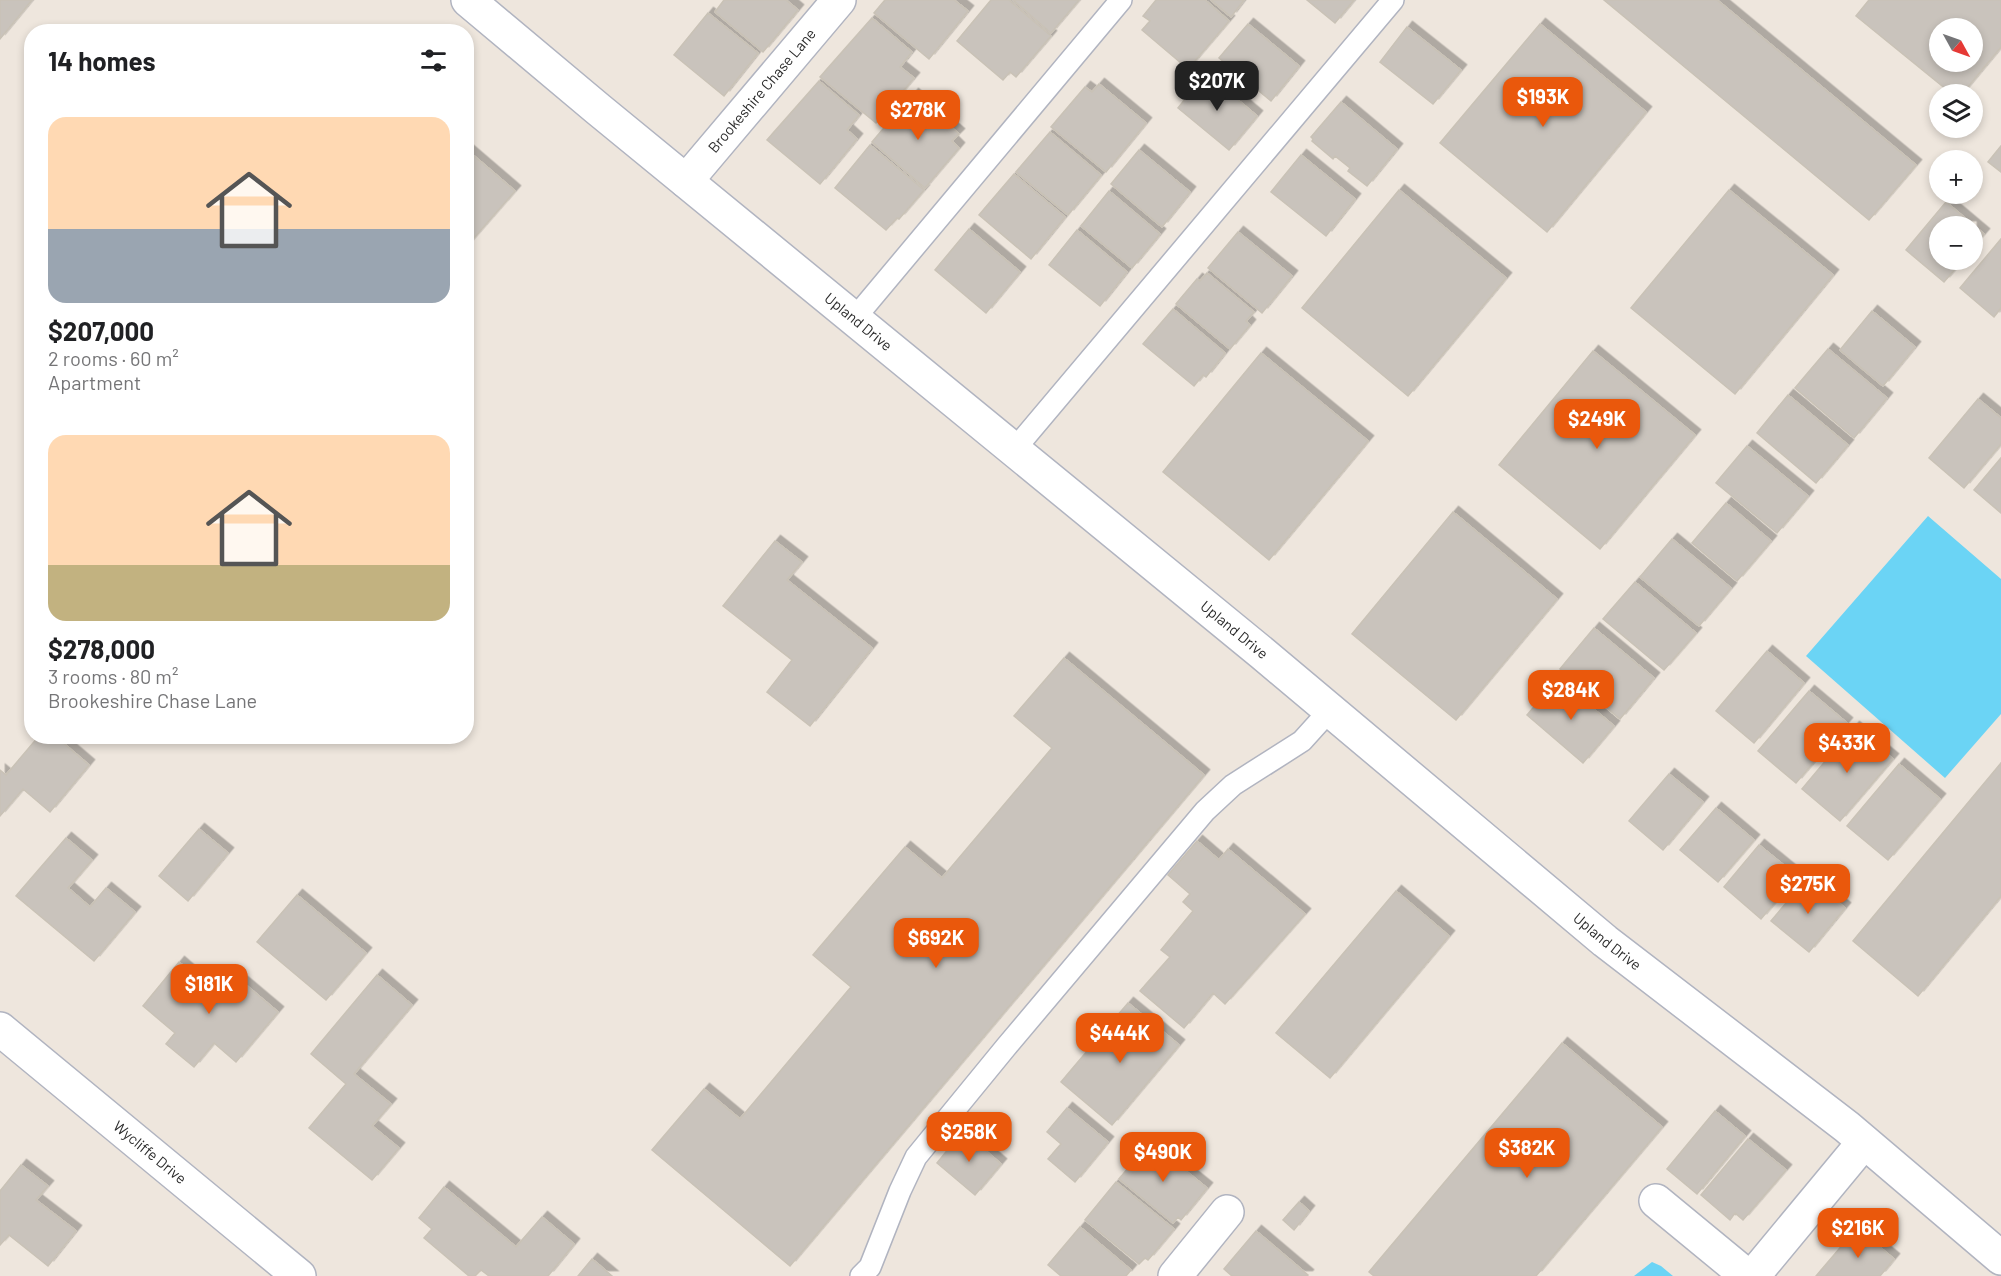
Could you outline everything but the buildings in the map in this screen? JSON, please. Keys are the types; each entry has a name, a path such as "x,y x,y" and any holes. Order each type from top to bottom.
{"street":[{"name":"Upland Drive","path":"468,0 1330,710 1605,941 1847,1127 2001,1258"},
{"name":"Brookeshire Chase Lane","path":"686,181 838,0"},
{"name":"Wycliffe Drive","path":"0,1029 299,1276"},
{"path":"1753,1276 1864,1142"},
{"path":"1656,1201 1747,1276"},
{"path":"1175,1276 1227,1212"}],"lane":[{"path":"854,319 1121,0"},
{"path":"1014,450 1393,0"},
{"path":"861,1276 870,1267 916,1157 1006,1047 1205,811 1233,785 1302,741 1330,710"}],"water":[{"path":"1928,516 2001,579 2001,714 1945,778 1806,656"},
{"path":"1652,1262 1661,1266 1673,1276 1634,1276"}]}
